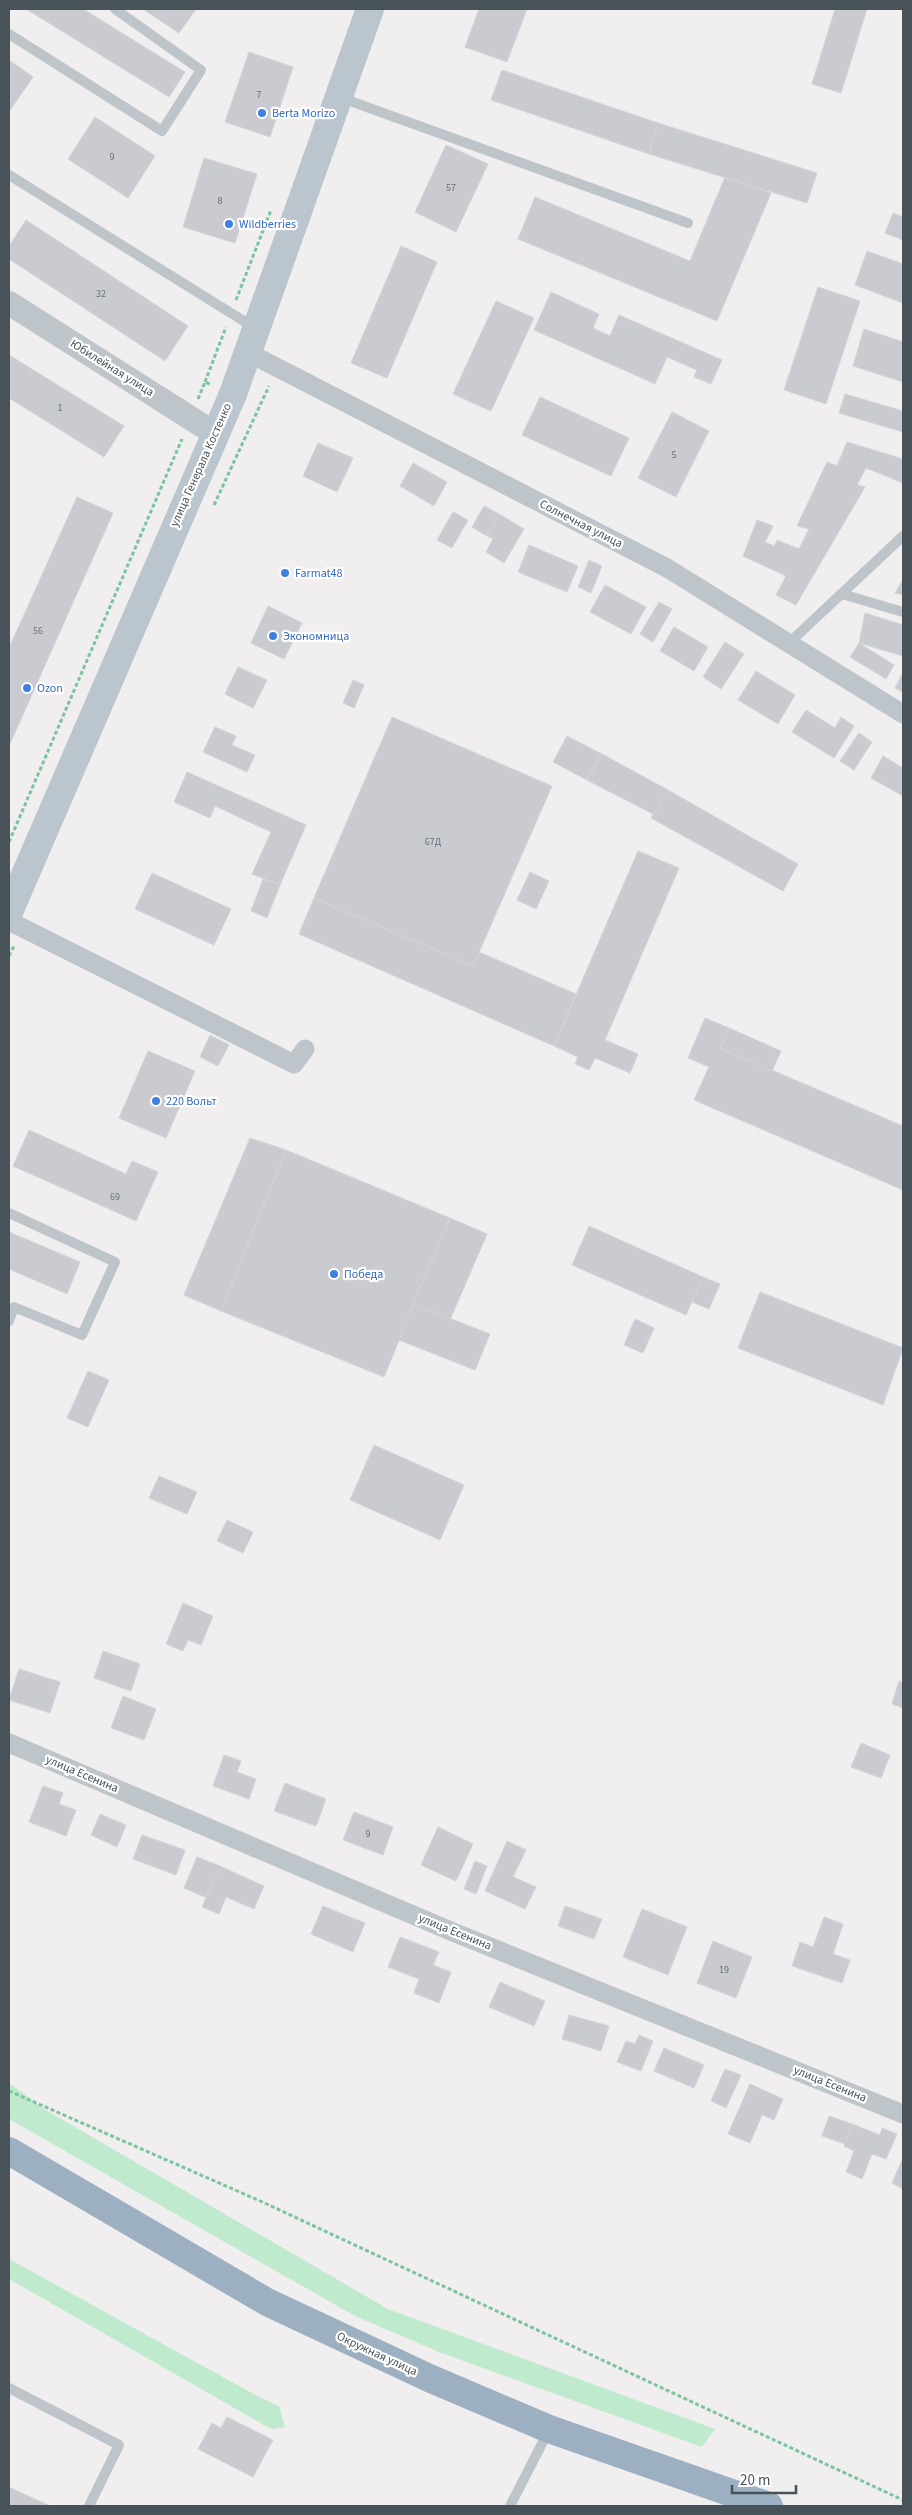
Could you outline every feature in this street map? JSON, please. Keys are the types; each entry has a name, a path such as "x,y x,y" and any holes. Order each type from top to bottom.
{"highway":[{"name":"Окружная улица","path":"9,2151 267,2302 429,2378 549,2429 769,2506"}],"main road":[{"name":"улица Генерала Костенко","path":"9,912 214,433 233,394 370,9"}],"street":[{"name":"Юбилейная улица","path":"9,303 214,433"},
{"name":"Солнечная улица","path":"252,340 667,568 903,714"},
{"path":"9,922 294,1064 305,1050"},
{"name":"улица Есенина","path":"9,1743 453,1932 903,2114"}],"lane":[{"path":"9,34 162,131 201,70 115,9"},
{"path":"338,97 688,222"},
{"path":"9,175 252,340"},
{"path":"789,644 903,536"},
{"path":"842,594 903,612"},
{"path":"9,1213 115,1262 82,1335 14,1307 9,1320"},
{"path":"9,2388 118,2445 89,2506"},
{"path":"510,2506 549,2429"}],"path":[{"path":"9,842 191,418"},
{"path":"9,2091 258,2200 903,2500"}],"green space":[{"path":"9,2083 44,2109 388,2309 715,2429 702,2447 439,2352 355,2316 9,2119"},
{"path":"9,2259 259,2397 279,2406 285,2427 271,2429 9,2279"}],"building":[{"path":"26,9 83,9 185,72 169,97"},
{"path":"143,9 196,9 179,33"},
{"path":"479,9 527,9 507,62 465,47"},
{"path":"835,9 867,9 841,93 812,84"},
{"path":"249,52 293,67 270,137 225,122"},
{"path":"9,60 33,77 9,112"},
{"path":"502,70 658,123 649,154 491,100"},
{"path":"95,117 155,156 128,198 68,159"},
{"path":"658,123 817,173 807,203 649,154"},
{"path":"446,145 488,164 456,232 415,212"},
{"path":"204,158 257,174 235,243 183,227"},
{"path":"725,177 771,193 717,321 518,239 535,197 690,261"},
{"path":"893,213 903,217 903,240 885,233"},
{"path":"26,220 188,326 165,361 9,259 9,246"},
{"path":"401,246 437,262 387,378 351,363"},
{"path":"867,251 903,264 903,303 855,285"},
{"path":"818,287 860,301 826,404 784,390"},
{"path":"551,292 599,314 593,328 610,336 619,315 722,360 711,384 694,377 697,370 667,357 655,384 534,330"},
{"path":"496,301 534,318 491,411 453,394"},
{"path":"864,329 903,342 903,382 853,366"},
{"path":"9,355 124,426 104,457 9,398"},
{"path":"845,394 903,411 903,432 839,413"},
{"path":"540,397 629,438 611,476 522,435"},
{"path":"672,412 709,431 676,497 638,478"},
{"path":"847,442 903,459 903,483 866,468 857,485 865,487 796,605 776,595 786,576 743,556 757,520 773,526 765,542 774,546 777,540 799,549 809,529 797,526 827,462 837,466"},
{"path":"318,443 353,458 337,492 303,476"},
{"path":"413,463 447,482 434,506 400,486"},
{"path":"77,497 113,513 9,746 9,648"},
{"path":"484,506 499,514 487,536 472,527"},
{"path":"453,512 468,520 452,548 437,540"},
{"path":"499,514 524,529 504,563 486,552 493,539 487,536"},
{"path":"529,545 578,566 567,592 518,572"},
{"path":"589,560 602,566 591,593 578,587"},
{"path":"903,580 903,595 895,593"},
{"path":"605,585 646,607 631,634 590,612"},
{"path":"659,602 672,609 653,642 640,634"},
{"path":"268,606 302,623 284,659 251,643"},
{"path":"865,613 903,625 903,656 859,643"},
{"path":"674,627 708,647 694,671 660,651"},
{"path":"725,642 744,654 721,689 703,677"},
{"path":"859,643 894,665 886,679 850,657"},
{"path":"238,667 267,680 253,708 225,694"},
{"path":"756,671 795,695 778,724 738,700"},
{"path":"903,672 903,692 895,688"},
{"path":"353,680 364,685 354,708 343,703"},
{"path":"806,710 835,728 841,717 854,726 834,758 792,732"},
{"path":"392,717 552,786 473,966 314,898"},
{"path":"215,727 236,736 232,745 255,755 247,772 203,752"},
{"path":"859,733 872,742 854,770 840,761"},
{"path":"567,736 602,754 587,780 553,762"},
{"path":"602,754 668,790 655,815 587,780"},
{"path":"883,756 903,768 903,796 871,778"},
{"path":"187,772 306,825 280,885 252,874 271,832 215,806 210,818 174,802"},
{"path":"668,790 798,864 783,891 651,818"},
{"path":"638,851 679,868 605,1040 638,1054 630,1073 595,1058 589,1070 575,1064 578,1057 554,1046"},
{"path":"530,872 549,881 536,909 517,900"},
{"path":"152,873 231,909 214,945 135,909"},
{"path":"263,879 280,885 267,918 251,911"},
{"path":"314,898 473,966 479,952 576,994 554,1046 299,934"},
{"path":"705,1018 729,1028 720,1048 903,1126 903,1190 694,1100 709,1067 688,1058"},
{"path":"729,1028 781,1051 772,1071 720,1048"},
{"path":"210,1035 229,1045 218,1066 200,1057"},
{"path":"148,1051 195,1071 166,1138 119,1118"},
{"path":"29,1130 126,1174 132,1161 158,1172 136,1221 13,1166"},
{"path":"250,1138 286,1150 221,1311 184,1295"},
{"path":"286,1150 450,1218 384,1377 221,1311"},
{"path":"450,1218 487,1234 450,1320 413,1304"},
{"path":"589,1226 703,1277 686,1315 572,1265"},
{"path":"9,1232 80,1262 67,1294 9,1269"},
{"path":"703,1277 720,1284 709,1309 692,1302"},
{"path":"760,1292 903,1348 883,1405 738,1348"},
{"path":"413,1304 490,1334 475,1370 399,1340"},
{"path":"635,1319 654,1328 643,1353 624,1345"},
{"path":"88,1371 109,1380 88,1427 67,1418"},
{"path":"374,1445 464,1485 440,1540 350,1500"},
{"path":"159,1476 197,1492 187,1514 149,1498"},
{"path":"227,1520 253,1532 243,1553 217,1541"},
{"path":"183,1603 213,1616 201,1645 188,1640 183,1651 166,1644"},
{"path":"103,1651 140,1664 131,1691 94,1678"},
{"path":"19,1669 60,1682 50,1713 9,1700"},
{"path":"899,1681 903,1683 903,1708 892,1704"},
{"path":"123,1696 156,1709 144,1740 111,1728"},
{"path":"861,1743 890,1755 881,1778 851,1767"},
{"path":"224,1755 241,1761 237,1772 256,1779 249,1799 213,1786"},
{"path":"285,1783 326,1799 316,1826 274,1811"},
{"path":"43,1786 63,1793 59,1804 76,1810 66,1836 29,1822"},
{"path":"354,1812 393,1827 383,1855 343,1840"},
{"path":"100,1814 126,1825 117,1847 91,1835"},
{"path":"438,1827 473,1844 456,1881 421,1865"},
{"path":"142,1835 185,1850 176,1875 133,1859"},
{"path":"507,1841 526,1850 513,1877 536,1887 525,1909 485,1891"},
{"path":"197,1857 220,1866 207,1898 184,1888"},
{"path":"475,1861 487,1866 476,1894 464,1889"},
{"path":"220,1866 264,1886 254,1909 226,1897 219,1914 202,1907"},
{"path":"323,1906 365,1923 353,1952 311,1934"},
{"path":"565,1906 602,1919 594,1939 558,1926"},
{"path":"642,1909 687,1927 668,1975 623,1957"},
{"path":"824,1917 843,1924 833,1954 850,1960 842,1983 792,1966 800,1942 813,1947"},
{"path":"400,1937 439,1952 433,1965 451,1972 439,2003 414,1993 419,1979 388,1967"},
{"path":"713,1941 752,1957 736,1998 697,1983"},
{"path":"500,1982 545,2001 534,2026 489,2007"},
{"path":"569,2015 609,2026 601,2051 562,2039"},
{"path":"639,2035 653,2041 641,2071 617,2062 626,2041 635,2044"},
{"path":"664,2048 704,2065 694,2088 654,2071"},
{"path":"725,2069 741,2075 726,2108 711,2101"},
{"path":"750,2084 783,2099 774,2120 762,2115 750,2143 728,2134"},
{"path":"829,2116 852,2124 845,2144 822,2136"},
{"path":"852,2124 880,2135 882,2128 897,2134 886,2159 872,2154 862,2179 846,2172 854,2151 844,2146"},
{"path":"903,2158 903,2189 892,2183"},
{"path":"227,2417 273,2440 253,2477 198,2449 212,2423 221,2428"},
{"path":"9,2487 50,2506 9,2506"}],"place":[{"name":"Berta Morizo","path":"262,113"},
{"name":"Wildberries","path":"229,224"},
{"name":"Farmat48","path":"285,573"},
{"name":"Экономница","path":"273,636"},
{"name":"Ozon","path":"27,688"},
{"name":"220 Вольт","path":"156,1101"},
{"name":"Победа","path":"334,1274"}]}
